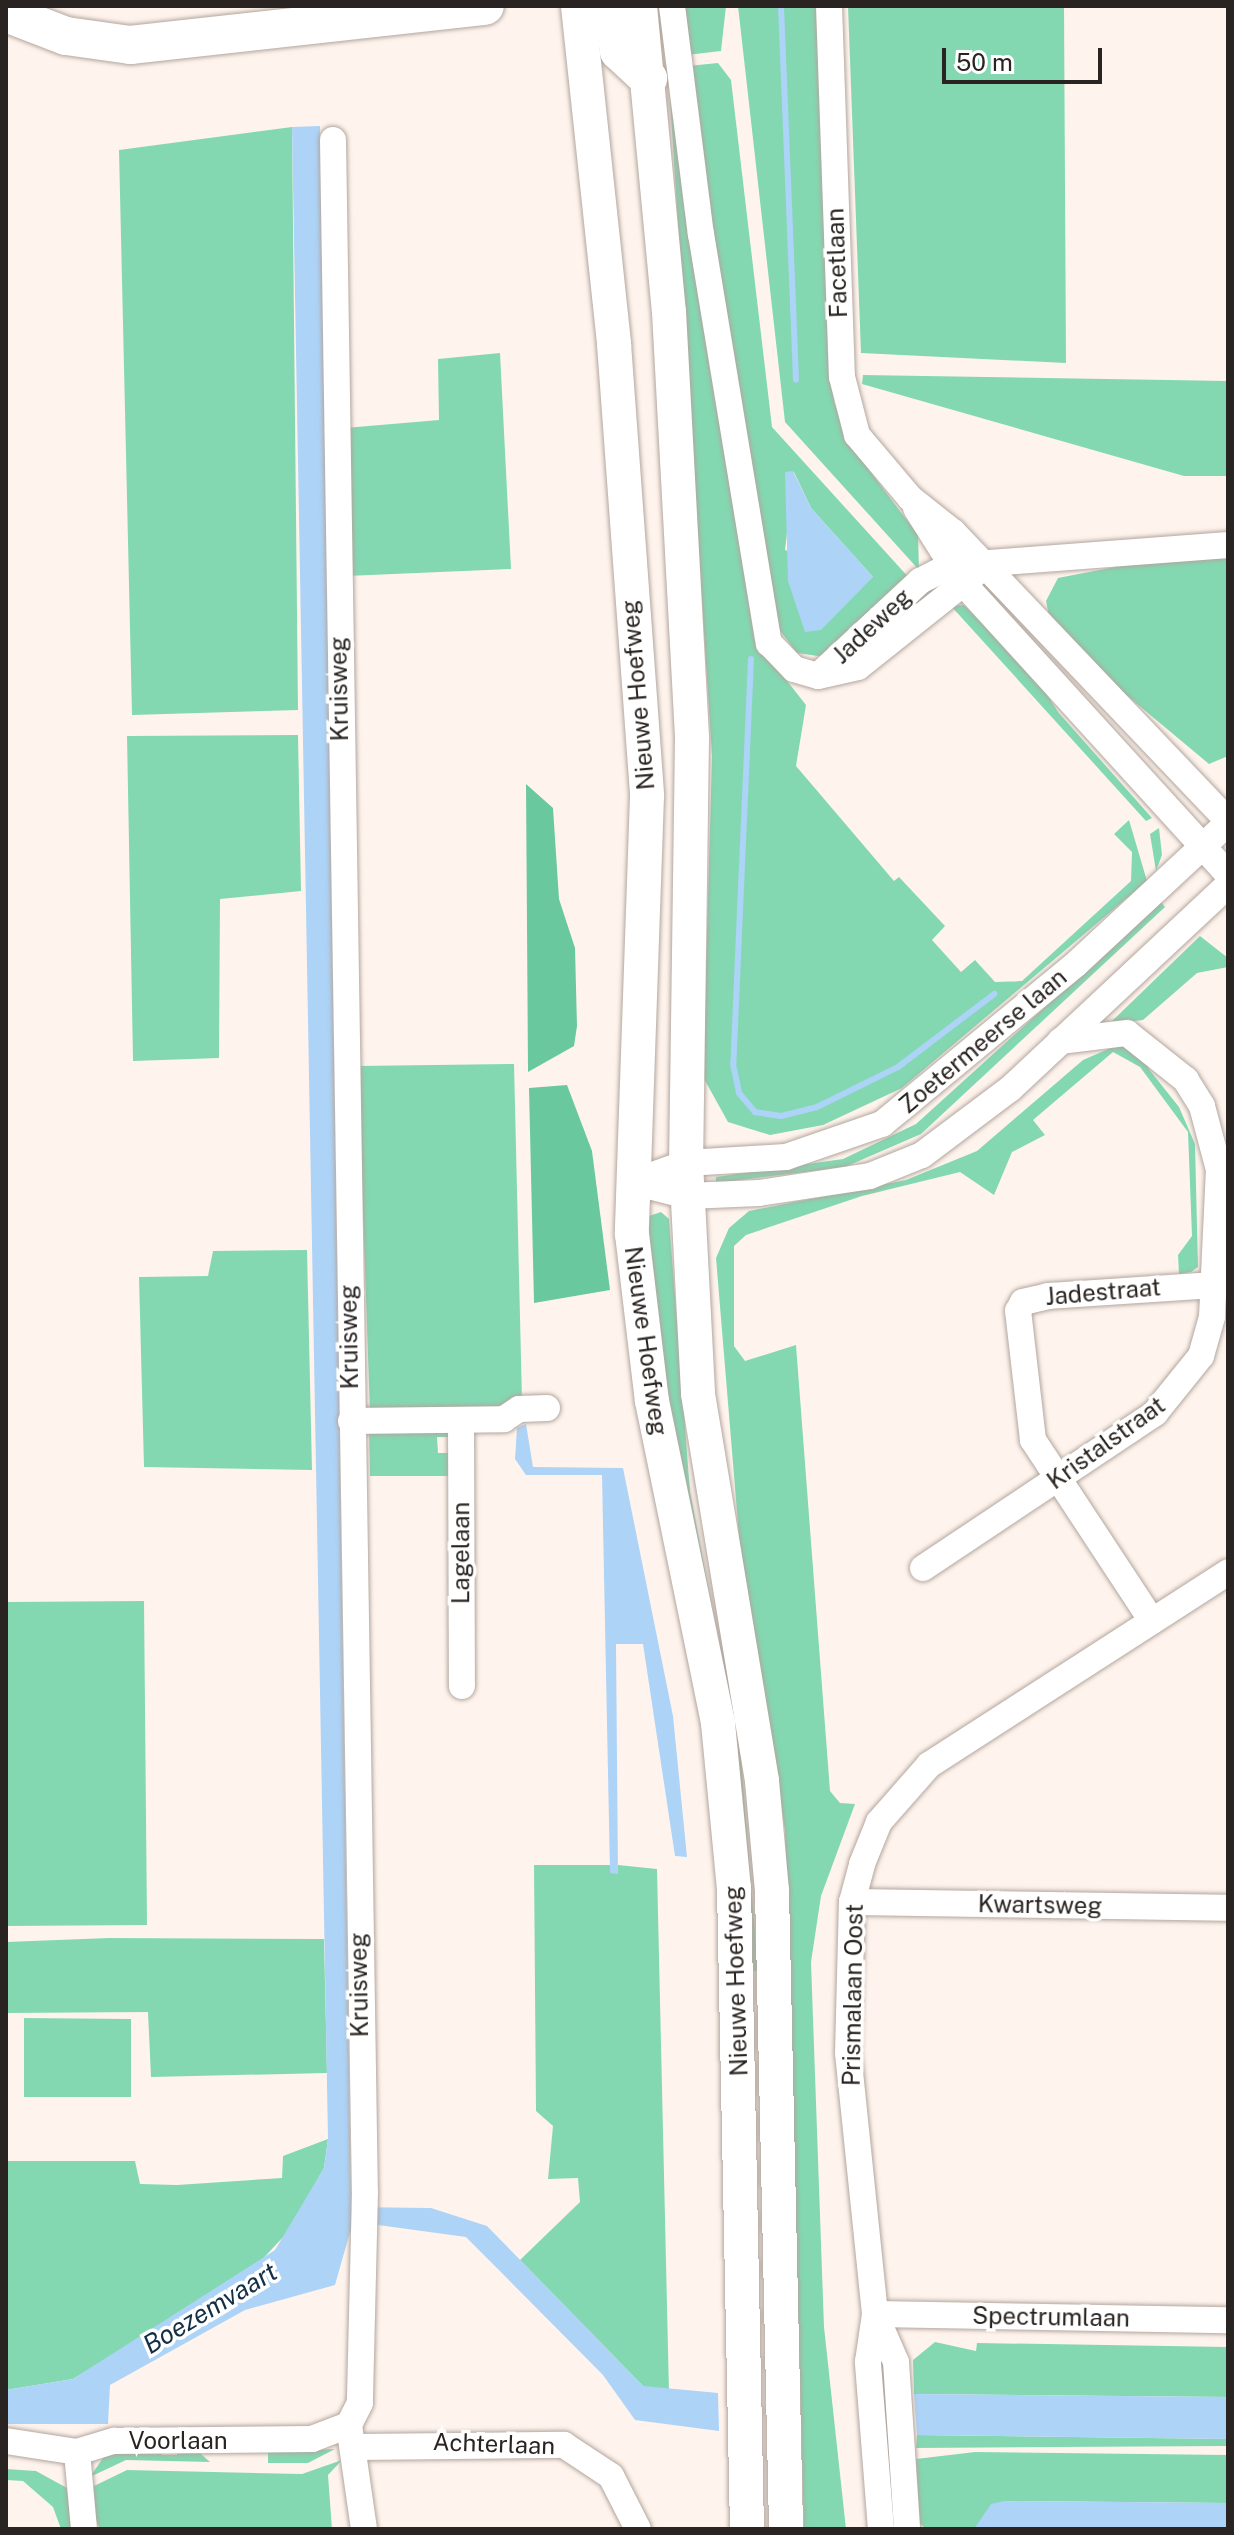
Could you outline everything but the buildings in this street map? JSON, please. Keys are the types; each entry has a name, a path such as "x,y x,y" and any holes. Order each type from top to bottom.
{"highway":[{"path":"6,13 54,33 130,45 485,6"},
{"path":"628,29 659,85"}],"main road":[{"name":"Nieuwe Hoefweg","path":"578,6 628,29 588,97 647,796 633,1182 643,1347 728,1792 747,2529"},
{"name":"Nieuwe Hoefweg","path":"659,85 693,770 686,1180 698,1394 762,1781 772,1891 786,2529"}],"street":[{"name":"Nieuwe Hoefweg","path":"672,6 628,29 659,85 758,602 779,657 818,676"},
{"name":"Facetlaan","path":"829,6 846,405 857,435 910,498 985,566 1228,822"},
{"name":"Kruisweg","path":"333,140 365,2192 360,2403 353,2436 364,2529"},
{"name":"Facetlaan","path":"910,498 956,574 1205,845 1228,874"},
{"path":"985,566 1127,547 1228,545"},
{"name":"Jadeweg","path":"818,676 858,667 956,574 985,566"},
{"name":"Zoetermeerse laan","path":"686,1180 786,1157 882,1124 1042,994 1228,822"},
{"name":"Zoetermeerse laan","path":"633,1182 686,1180 825,1186 896,1166 977,1118 1228,885"},
{"name":"Kristalstraat","path":"923,1568 1155,1413 1201,1356 1223,1284 1219,1170 1210,1126 1186,1080 1145,1043 1127,1033 1060,1041"},
{"name":"Jadestraat","path":"1060,1477 1033,1440 1023,1402 1023,1302 1223,1284"},
{"path":"351,1421 461,1420 547,1408"},
{"name":"Lagelaan","path":"461,1420 462,1686"},
{"path":"1060,1477 1152,1621"},
{"name":"Prismalaan Oost","path":"881,2529 868,2362 875,2314 848,2053 852,1902 879,1822 929,1765 1228,1572"},
{"name":"Kwartsweg","path":"852,1902 1228,1908"},
{"name":"Prismalaan Oost","path":"875,2314 896,2362 907,2529"},
{"name":"Spectrumlaan","path":"875,2314 1228,2320"},
{"name":"Voorlaan","path":"6,2441 77,2452 114,2441 353,2436"},
{"name":"Achterlaan","path":"353,2436 564,2445 611,2476 638,2529"},
{"path":"77,2452 84,2529"}],"green space":[{"path":"681,6 726,6 721,51 687,55"},
{"path":"738,6 819,6 834,402 854,450 918,535 919,570 785,422"},
{"path":"848,6 1064,6 1066,363 861,353"},
{"path":"718,63 731,80 772,427 911,580 831,653 818,656 797,653 774,623 688,66","holes":["794,472 811,508 873,577 785,550"]},
{"path":"670,99 755,640 806,705 796,766 894,881 899,877 945,926 932,940 961,972 975,960 995,982 1022,981 1131,881 1132,852 1114,834 1129,820 1147,881 902,1088 823,1125 770,1135 728,1122 703,1077 712,756"},
{"path":"292,127 298,710 132,715 119,150"},
{"path":"500,353 511,569 347,576 345,428 439,420 438,359"},
{"path":"863,375 1228,381 1228,476 1184,476 862,384"},
{"path":"1228,558 1228,756 1209,764 1118,688 1049,616 1046,601 1058,578 1115,567 1116,560"},
{"path":"964,605 1036,677 1058,712 1152,818 1146,821 951,606"},
{"path":"298,735 301,891 220,899 219,1058 133,1061 127,736"},
{"path":"526,784 553,808 559,899 575,948 577,1026 574,1046 528,1072"},
{"path":"1159,828 1162,855 1156,871 1150,834"},
{"path":"1161,902 1165,907 921,1134 845,1167 716,1183 716,1177 843,1159 916,1124"},
{"path":"1200,936 1228,958 1228,967 1197,973 1143,1020 1109,1024"},
{"path":"1120,1044 1153,1063 1148,1068 1179,1107 1195,1144 1198,1267 1191,1272 1179,1274 1178,1255 1192,1236 1188,1132 1140,1067 1113,1052 1033,1120 1045,1135 1012,1152 994,1195 960,1172 862,1196 746,1235 734,1246 734,1346 745,1361 796,1345 830,1791 840,1803 855,1804 821,1896 811,1962 824,2327 846,2529 804,2529 785,1830 741,1560 716,1258 729,1228 749,1211 906,1180 977,1151 1083,1060"},
{"path":"514,1064 522,1401 502,1410 370,1413 358,1066"},
{"path":"567,1085 592,1151 610,1290 534,1303 529,1088"},
{"path":"661,1212 669,1219 690,1492 741,1760 758,1971 748,1971 644,1247 649,1216"},
{"path":"307,1250 312,1470 144,1467 139,1277 208,1276 213,1251"},
{"path":"452,1428 454,1437 437,1437 438,1453 454,1453 451,1476 370,1476 369,1429"},
{"path":"144,1601 147,1925 6,1926 6,1602"},
{"path":"534,1865 610,1865 618,1873 618,1865 657,1869 669,2393 643,2386 520,2260 580,2202 578,2178 548,2179 553,2126 536,2111"},
{"path":"109,1938 324,1939 327,2073 151,2077 148,2012 6,2013 6,1942"},
{"path":"24,2018 131,2019 131,2097 24,2097"},
{"path":"328,2139 324,2168 286,2234 257,2265 73,2379 6,2390 6,2161 135,2161 140,2184 177,2185 282,2178 283,2156"},
{"path":"935,2342 976,2351 977,2343 1228,2347 1228,2397 914,2394 913,2360"},
{"path":"917,2435 1228,2439 1228,2446 916,2448"},
{"path":"162,2448 162,2455 177,2455 178,2448 194,2448 210,2462 126,2460 90,2477 105,2455"},
{"path":"335,2449 308,2463 268,2463 268,2452"},
{"path":"975,2452 1228,2455 1228,2503 1004,2501 974,2529 927,2529 920,2524 916,2459"},
{"path":"342,2460 328,2475 332,2529 100,2529 96,2520 92,2487 127,2470 302,2474"},
{"path":"6,2469 36,2471 67,2488 73,2529 61,2529 53,2507 23,2481 6,2480"}],"water":[{"name":"Boezemvaart","path":"320,126 351,2207 431,2208 487,2226 643,2386 718,2393 719,2431 635,2420 603,2375 466,2237 378,2225 350,2232 335,2285 245,2310 110,2385 108,2424 6,2424 6,2390 73,2379 275,2250 324,2168 328,2139 292,127"},
{"path":"793,471 811,508 873,577 821,630 805,632 788,581 785,472"},
{"path":"526,1424 533,1467 623,1468 673,1716 687,1857 675,1856 643,1644 616,1644 618,1874 610,1873 602,1475 526,1475 515,1459 517,1428"},
{"path":"914,2394 1228,2397 1228,2439 917,2435"},
{"path":"1004,2501 1228,2503 1228,2529 974,2529 991,2504"}],"waterway":[{"path":"781,6 796,380"},
{"path":"751,659 733,1064 739,1093 755,1112 781,1116 817,1107 898,1067 994,994"}]}
